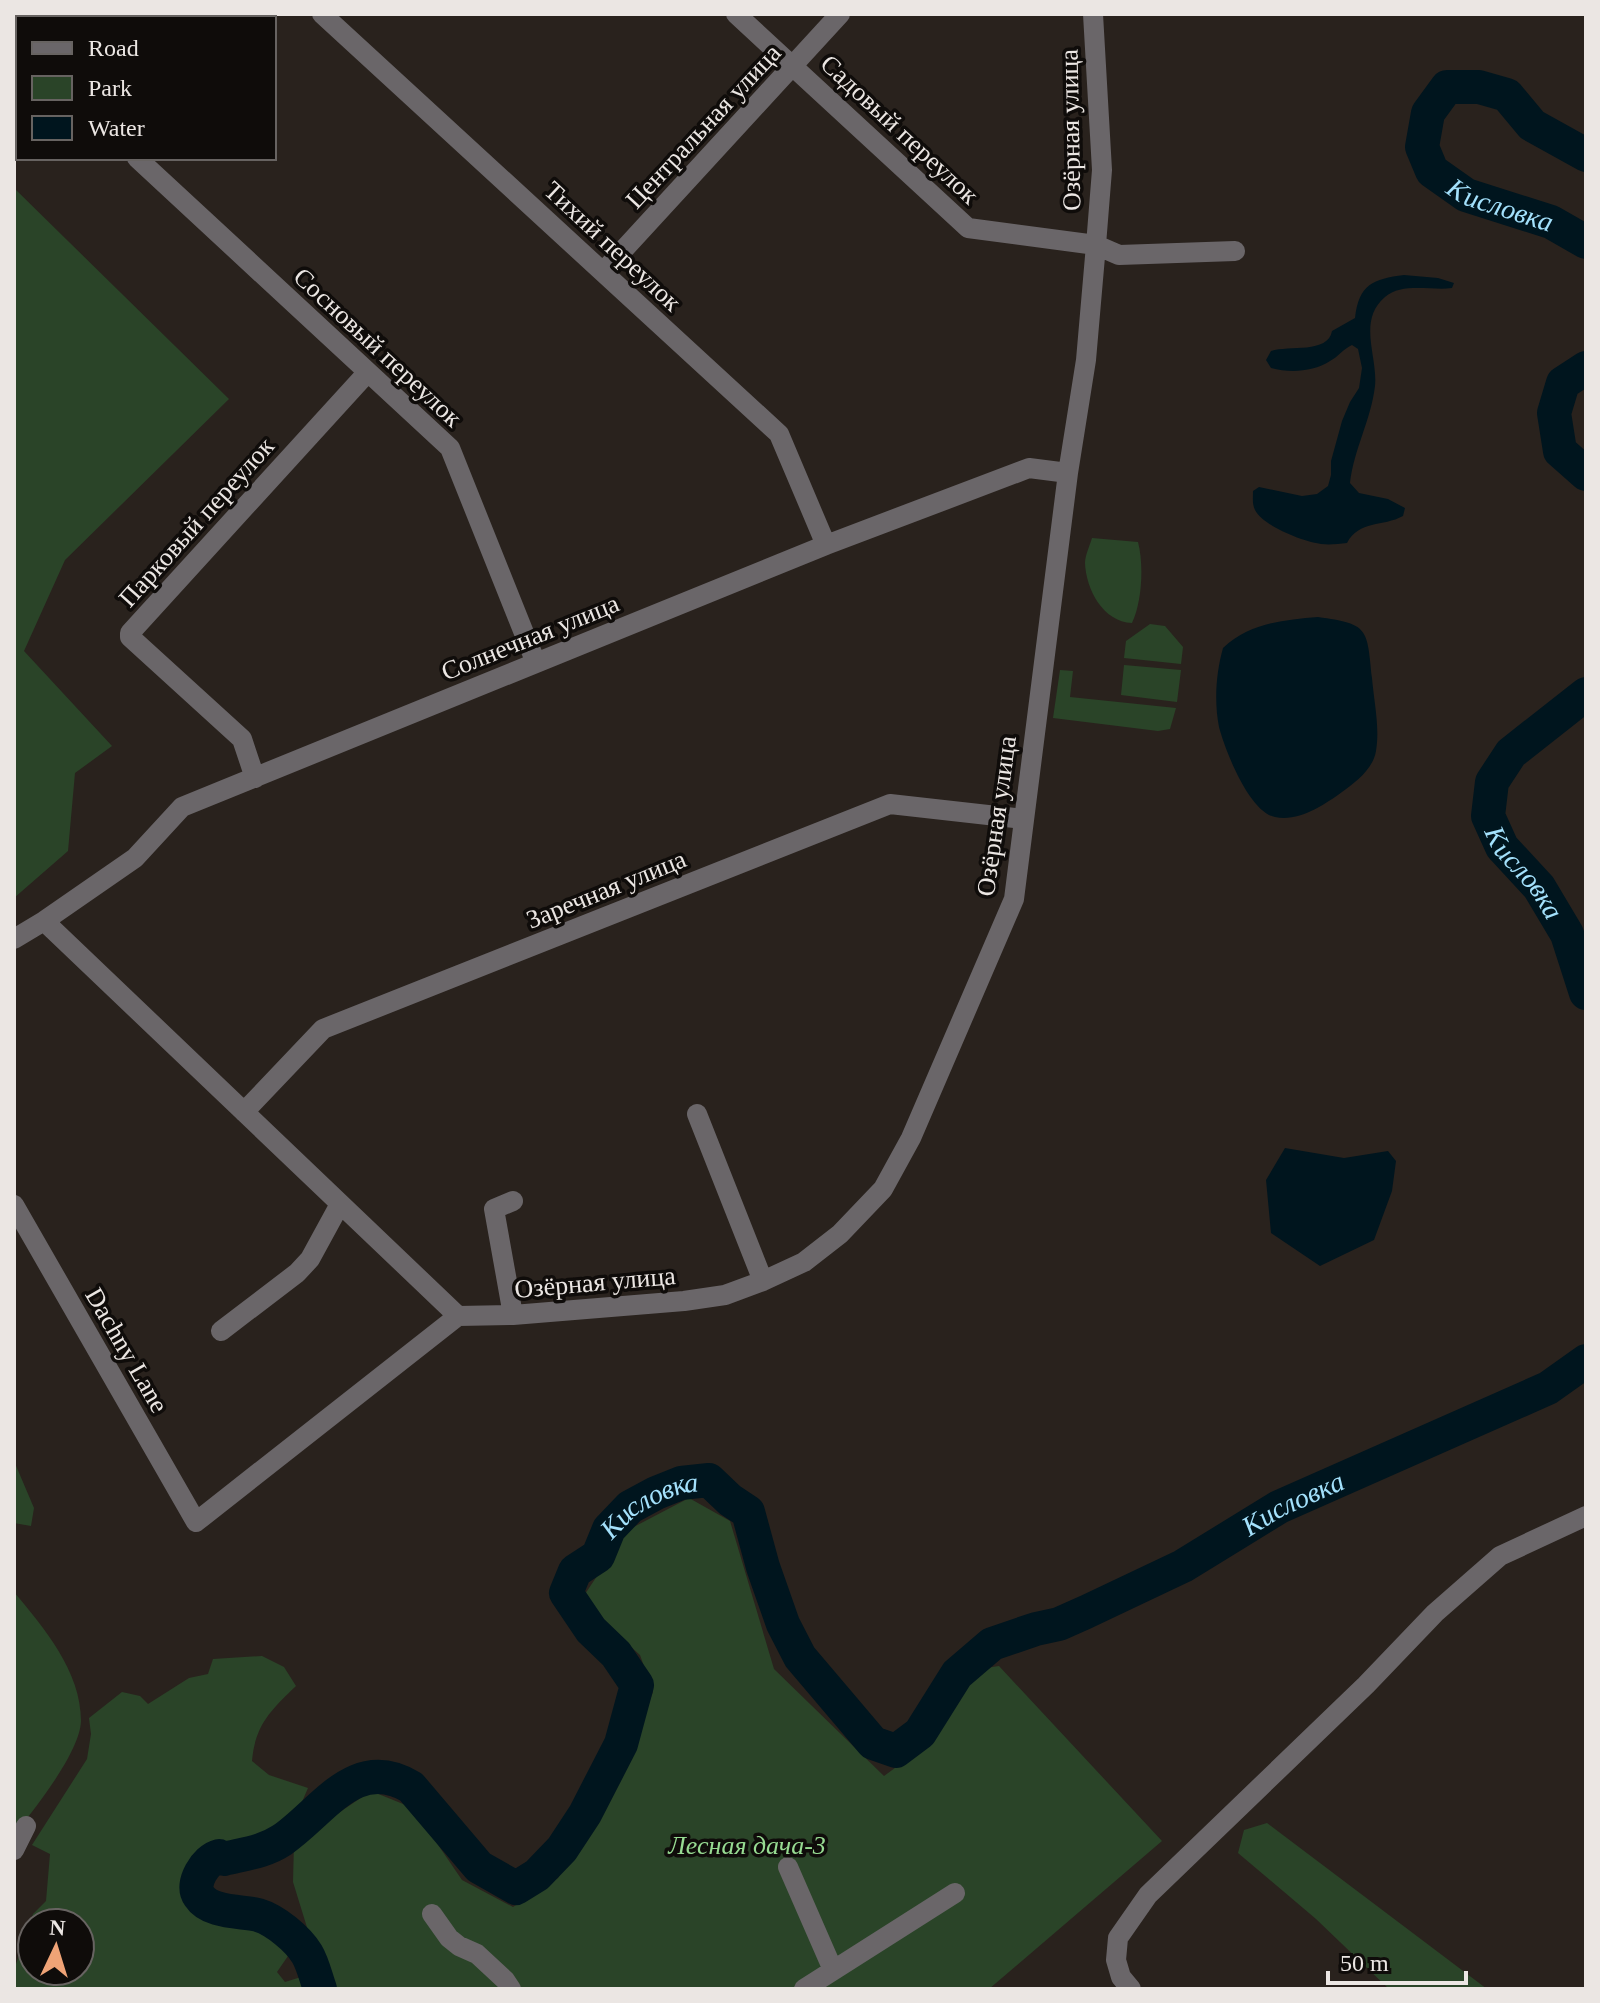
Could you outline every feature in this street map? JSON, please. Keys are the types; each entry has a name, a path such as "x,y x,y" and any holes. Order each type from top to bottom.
{"street":[{"name":"Тихий переулок","path":"322,14 779,434 826,545"},
{"name":"Садовый переулок","path":"736,14 968,228 1096,245 1119,255 1235,251"},
{"name":"Центральная улица","path":"603,272 840,14"},
{"name":"Озёрная улица","path":"458,1316 513,1315 684,1301 725,1295 763,1281 804,1262 840,1234 883,1189 911,1138 1014,899 1068,473 1086,360 1102,170 1093,14"},
{"name":"Сосновый переулок","path":"139,160 450,448 536,663"},
{"name":"Парковый переулок","path":"255,778 242,739 130,637 130,633 367,373"},
{"name":"Солнечная улица","path":"14,939 135,858 182,807 826,545 1029,468 1068,473"},
{"name":"Заречная улица","path":"244,1112 323,1029 890,804 1023,819"},
{"path":"44,921 458,1316"},
{"path":"697,1114 763,1281"},
{"path":"513,1201 494,1209 513,1315"},
{"path":"221,1331 297,1273 310,1259 340,1204"},
{"name":"Dachny Lane","path":"14,1205 196,1522 458,1316"},
{"path":"1131,1989 1121,1977 1116,1960 1118,1938 1148,1895 1366,1685 1435,1613 1500,1556 1586,1516"},
{"path":"14,1850 26,1826"},
{"path":"788,1867 833,1970"},
{"path":"804,1989 955,1893"},
{"path":"432,1914 449,1938 477,1954 511,1989"}],"green space":[{"path":"14,14 85,14 16,16 14,104"},
{"path":"14,188 229,399 65,560 24,651 112,746 75,773 68,851 14,898"},
{"path":"1092,538 1138,542 1141,583 1132,623 1113,617 1093,593 1085,563"},
{"path":"1150,624 1165,626 1183,647 1181,664 1124,658 1126,641"},
{"path":"1124,665 1181,670 1177,702 1121,695"},
{"path":"1060,670 1073,671 1070,697 1176,708 1170,729 1158,731 1053,718"},
{"path":"14,1461 34,1508 31,1526 14,1523"},
{"name":"Лесная дача-3","path":"689,1498 730,1521 774,1669 884,1776 925,1746 972,1670 999,1666 1162,1841 989,1989 326,1989 293,1882 294,1843 371,1791 408,1806 462,1880 513,1907 558,1878 622,1772 653,1692 640,1655 611,1629 585,1594 628,1530"},
{"path":"14,1592 48,1635 68,1668 75,1685 81,1721 66,1762 19,1828 14,1825"},
{"path":"262,1656 284,1667 296,1686 266,1719 257,1737 252,1761 269,1775 308,1788 296,1813 283,1827 270,1835 210,1852 198,1862 190,1876 184,1901 209,1915 250,1924 266,1932 288,1956 277,1972 285,1982 301,1977 305,1989 14,1989 16,1964 16,1987 96,1987 96,1907 40,1907 46,1901 50,1854 32,1845 87,1759 91,1734 89,1718 122,1692 140,1696 148,1704 189,1678 208,1674 213,1659"},
{"path":"1267,1823 1487,1989 1389,1989 1316,1919 1238,1853 1244,1830"}],"water":[{"path":"1404,275 1438,278 1454,283 1452,288 1392,292 1377,306 1370,328 1375,386 1350,483 1359,493 1388,499 1405,508 1403,516 1365,527 1347,543 1321,544 1285,532 1259,516 1253,505 1253,491 1259,487 1302,496 1317,494 1328,486 1342,421 1359,388 1362,368 1358,349 1352,345 1323,365 1309,369 1286,371 1271,368 1266,360 1271,351 1323,343 1332,331 1355,318 1360,298 1369,285"},
{"path":"1318,617 1356,626 1366,639 1376,714 1376,751 1363,774 1327,802 1302,815 1275,817 1265,813 1247,792 1222,737 1216,697 1223,648 1255,628"},
{"path":"1285,1148 1344,1158 1388,1151 1396,1161 1392,1191 1374,1240 1320,1266 1271,1233 1266,1180"}],"waterway":[{"name":"Кисловка","path":"1586,155 1532,125 1507,95 1479,87 1447,87 1428,113 1422,147 1432,171 1466,195 1551,222 1586,242"},
{"name":"Кисловка","path":"1586,368 1563,383 1554,413 1560,451 1586,474"},
{"name":"Кисловка","path":"1586,694 1511,753 1492,782 1488,816 1502,847 1539,887 1567,934 1586,993"},
{"name":"Кисловка","path":"320,1989 307,1954 286,1931 258,1915 226,1910 204,1902 196,1885 205,1867 219,1856 224,1859 275,1844 341,1790 356,1781 373,1777 391,1778 411,1787 479,1867 516,1888 537,1875 562,1849 585,1814 621,1744 637,1685 616,1654 591,1630 566,1593 575,1571 598,1556 609,1529 630,1507 656,1493 681,1483 709,1480 748,1512 783,1624 800,1657 873,1743 896,1751 920,1733 957,1674 992,1644 1059,1624 1183,1566 1279,1507 1548,1388 1586,1361"}]}
